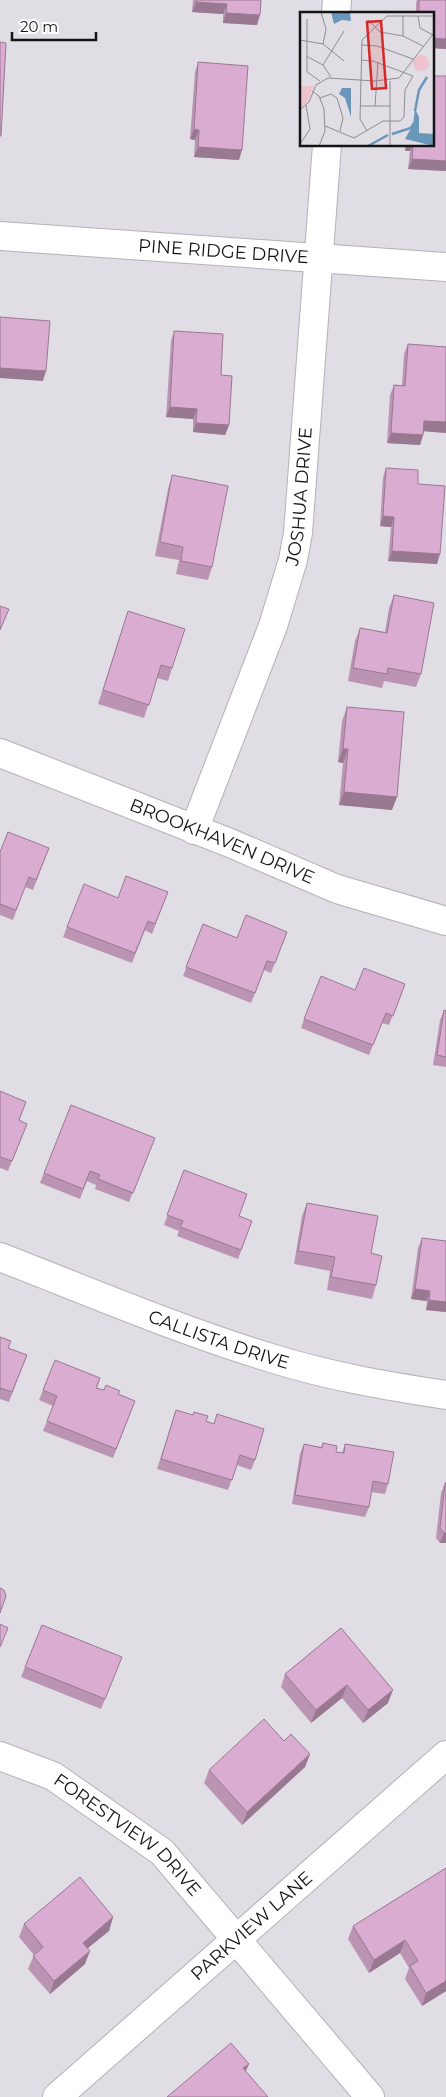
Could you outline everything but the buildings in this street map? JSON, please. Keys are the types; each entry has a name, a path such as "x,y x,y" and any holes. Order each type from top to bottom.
{"street":[{"name":"JOSHUA DRIVE","path":"194,830 274,626 293,560 298,533 327,146"},
{"name":"PINE RIDGE DRIVE","path":"0,236 446,267"},
{"name":"BROOKHAVEN DRIVE","path":"0,754 194,830 337,889 446,921"},
{"name":"CALLISTA DRIVE","path":"0,1257 195,1333 272,1359 368,1383 446,1394"},
{"name":"PARKVIEW LANE","path":"57,2097 446,1755"},
{"name":"FORESTVIEW DRIVE","path":"0,1756 53,1776 162,1852 370,2097"}]}
